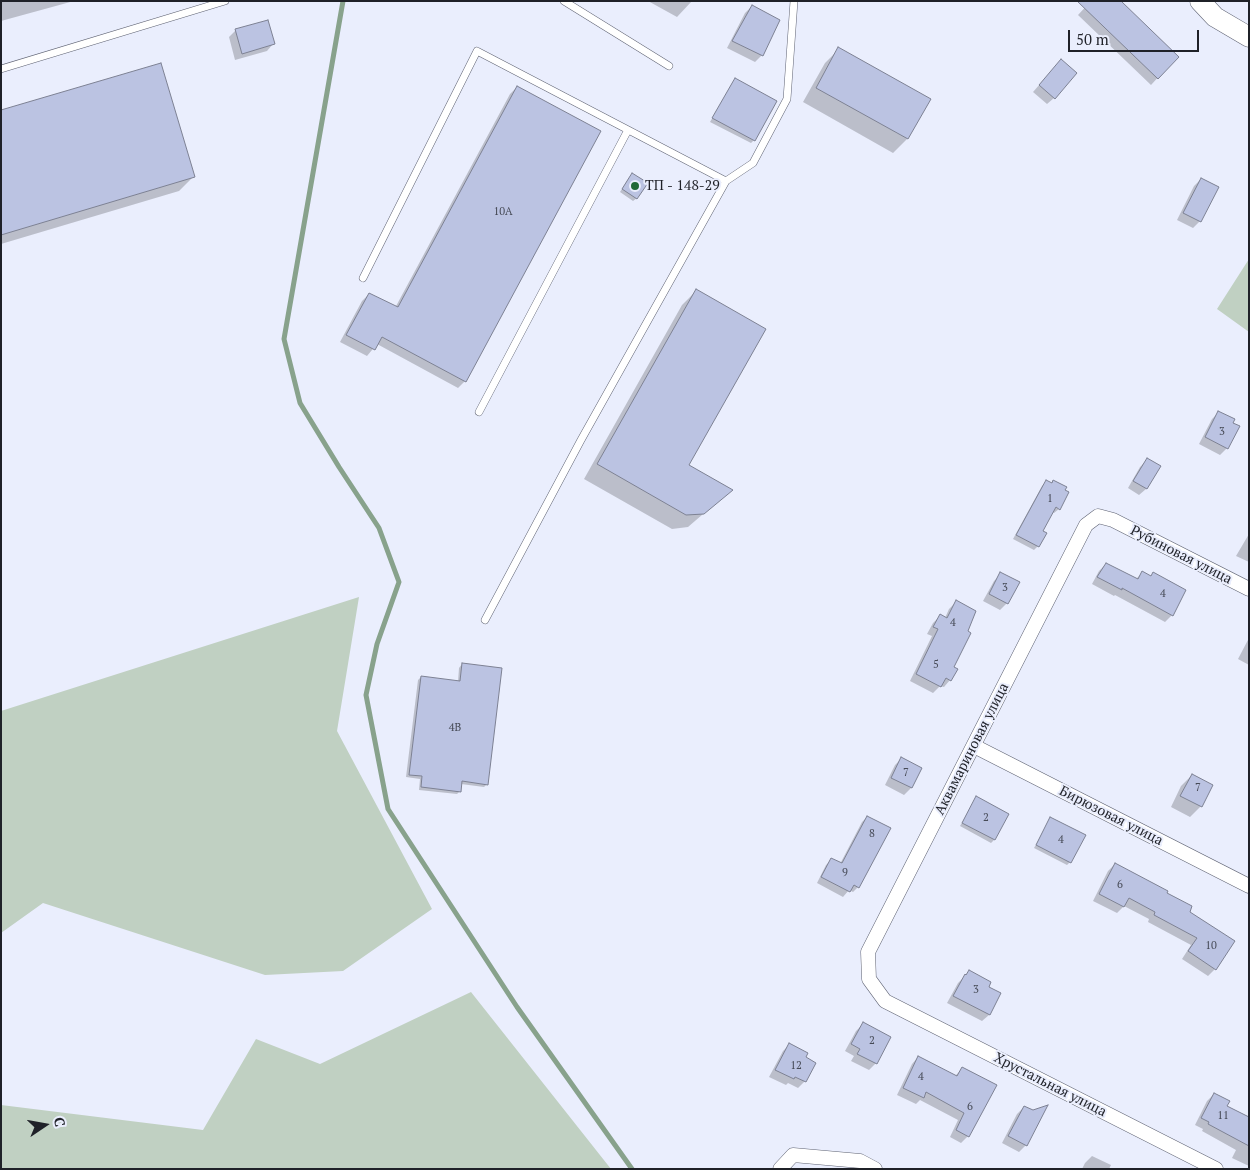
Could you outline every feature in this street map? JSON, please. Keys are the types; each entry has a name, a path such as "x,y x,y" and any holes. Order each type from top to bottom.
{"main road":[{"path":"1200,1 1215,17 1249,37"}],"street":[{"name":"Аквамариновая улица","path":"885,1001 869,979 868,952 1086,525 1098,516 1113,520"},
{"name":"Рубиновая улица","path":"1113,520 1249,589"},
{"name":"Бирюзовая улица","path":"974,746 1249,886"},
{"name":"Хрустальная улица","path":"885,1001 1216,1169"},
{"path":"780,1169 793,1155 860,1161 875,1169"}],"lane":[{"path":"1,68 225,1"},
{"path":"564,1 669,66"},
{"path":"485,620 581,440 726,181 753,163 787,99 794,1"},
{"path":"363,278 477,51 726,181"},
{"path":"479,412 628,130"}],"green space":[{"path":"1249,259 1249,332 1217,309"},
{"path":"359,597 337,731 432,909 343,971 265,975 43,903 1,933 1,711"},
{"path":"471,992 611,1169 1,1169 1,1105 203,1130 256,1039 320,1064"}],"building":[{"path":"1077,1 1121,1 1179,57 1158,79"},
{"path":"752,5 780,20 763,56 732,41"},
{"path":"268,20 275,44 242,54 235,29"},
{"path":"838,47 931,99 908,139 816,88"},
{"path":"1061,59 1077,73 1055,99 1039,85"},
{"path":"161,63 195,177 1,235 1,110"},
{"path":"735,78 777,101 755,141 712,118"},
{"path":"517,86 601,131 466,382 382,337 375,350 346,335 369,293 398,307"},
{"name":"ТП - 148-29","path":"632,173 648,183 637,199 622,189"},
{"path":"1201,178 1219,187 1201,222 1183,213"},
{"path":"696,289 766,329 689,465 733,490 704,514 686,515 597,464"},
{"path":"1218,411 1235,419 1233,423 1240,426 1228,449 1205,437"},
{"path":"1147,458 1161,466 1147,489 1133,481"},
{"path":"1046,480 1052,483 1053,480 1067,487 1065,490 1069,492 1060,510 1056,507 1043,531 1047,533 1039,547 1016,535"},
{"path":"1106,563 1138,579 1142,571 1151,576 1153,572 1186,590 1173,616 1122,588 1122,590 1097,577"},
{"path":"1000,572 1020,582 1008,604 989,594"},
{"path":"956,600 976,611 968,631 971,633 954,667 958,669 951,681 946,678 941,687 916,674 938,629 933,627 940,614 947,618"},
{"path":"462,663 502,668 488,785 462,781 461,792 421,787 422,776 409,775 421,676 460,681"},
{"path":"901,757 922,768 912,788 891,778"},
{"path":"1192,774 1213,785 1202,807 1180,796"},
{"path":"976,796 1009,814 995,840 962,823"},
{"path":"867,816 891,828 859,888 854,885 850,892 821,877 831,858 842,863"},
{"path":"1050,817 1086,835 1071,863 1036,845"},
{"path":"1115,863 1192,906 1190,912 1235,941 1216,970 1188,951 1197,938 1154,915 1155,912 1129,898 1124,907 1099,894"},
{"path":"969,970 991,982 989,987 1001,993 990,1015 953,996"},
{"path":"863,1022 891,1037 877,1064 857,1054 860,1049 851,1044"},
{"path":"789,1043 808,1053 806,1057 816,1063 806,1082 795,1077 794,1079 775,1070"},
{"path":"918,1056 957,1076 962,1067 997,1085 969,1137 956,1130 964,1113 926,1092 924,1098 903,1088"},
{"path":"1214,1093 1230,1101 1227,1106 1249,1117 1249,1146 1208,1124 1209,1122 1201,1118"},
{"path":"1048,1105 1027,1146 1008,1136 1024,1106 1033,1110"}],"waterway":[{"path":"343,1 284,339 300,403 379,528 399,582 377,644 366,695 388,809 517,1007 632,1169"}],"place":[{"name":"ТП - 148-29","path":"635,186"}]}
